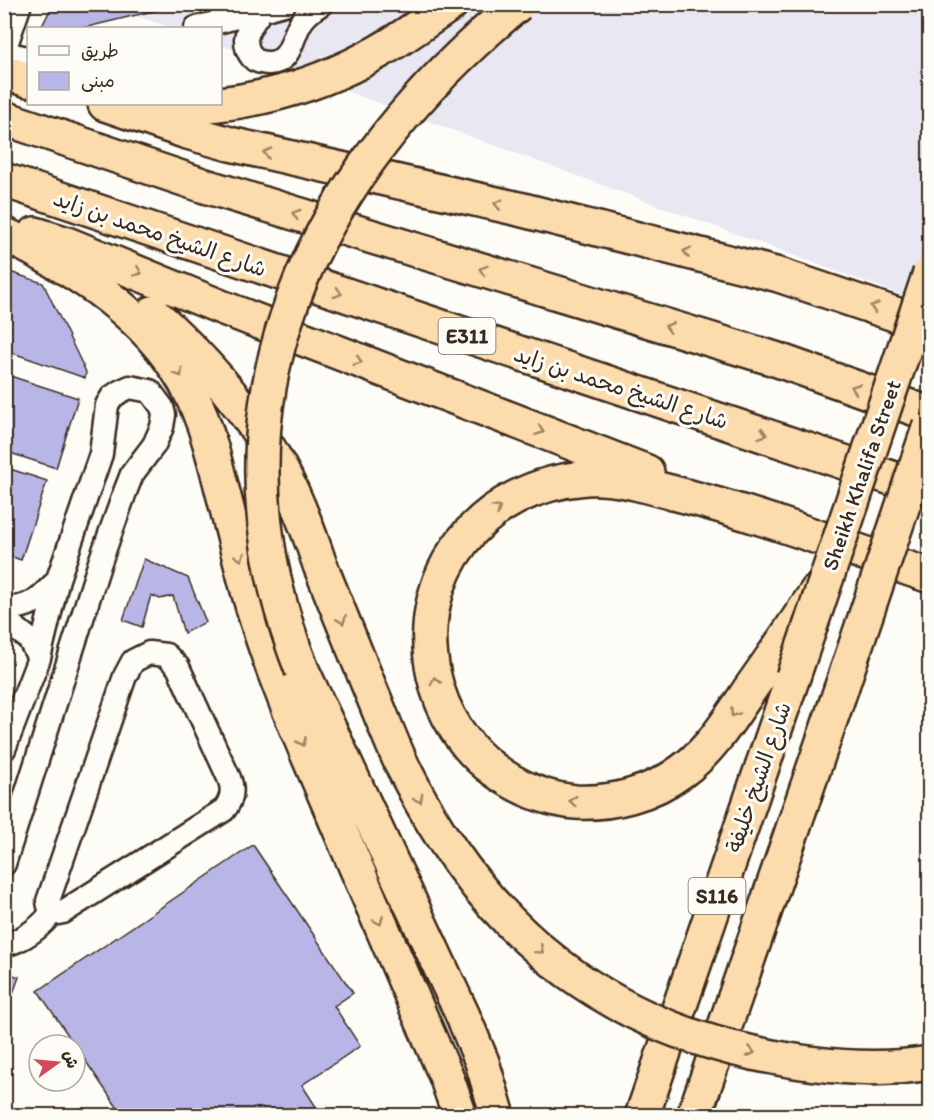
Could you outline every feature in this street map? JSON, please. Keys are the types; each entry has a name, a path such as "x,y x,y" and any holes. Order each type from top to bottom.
{"highway":[{"path":"222,104 244,102 291,90 337,74 380,52 451,4"},
{"path":"498,1116 482,1062 463,1016 287,634 268,558 263,520 262,462 266,404 283,328 304,270 326,225 369,159 423,94 457,58 518,4"},
{"path":"4,72 27,80"},
{"path":"108,105 230,144 519,209 779,275 930,326"},
{"path":"160,105 210,105"},
{"path":"4,118 205,186 775,359 930,414"},
{"name":"شارع الشيخ محمد بن زايد","path":"4,180 930,490"},
{"path":"4,224 97,255 221,307 638,468 722,506"},
{"path":"4,224 105,279 146,307 186,342 221,381 246,414 280,468 303,516 392,742 423,806 448,846 484,893 531,943 557,965 613,1002 674,1030 716,1044 811,1064 886,1067 930,1063"},
{"path":"4,234 62,265 118,304 140,323 160,346 192,396 212,450 256,618 279,686 446,1076 460,1116"},
{"name":"Sheikh Khalifa Street","path":"780,671 827,577 930,273"},
{"name":"S116","path":"694,1116 930,425"},
{"path":"780,671 724,728 704,752 681,772 654,788 625,798 595,803 565,801 536,793 509,781 484,763 464,741 447,716 436,688 430,660 429,631 433,603 441,576 454,551 472,529 497,508 526,492 546,485 589,478 622,480 722,506 930,576"},
{"name":"شارع الشيخ خليفة","path":"642,1116 780,671"},
{"path":"412,997 418,1043 441,1116"}],"street":[{"path":"20,4 4,52 27,58"},
{"path":"273,7 249,29 247,46 255,59 262,63 279,61 286,55 306,15 321,4"},
{"path":"200,27 273,7"},
{"path":"4,750 39,658 58,579 101,454 107,405 112,397 130,387 150,391 162,407 164,415 162,427 154,445 132,474 124,492 4,864"},
{"path":"4,608 22,608 32,604 58,579"},
{"path":"4,619 29,639 39,658"},
{"path":"148,653 165,655 178,667 188,687 229,778 231,798 224,810 63,912 53,910 49,906 50,896 128,668 140,656 148,653"},
{"path":"4,945 38,927 53,910"}],"shaded area":[{"path":"102,5 929,5 929,305 222,45 222,27 170,27"}],"building":[{"path":"53,4 182,4 87,27 42,27"},
{"path":"4,270 43,283 86,372 85,378 4,350"},
{"path":"4,374 78,398 56,468 4,451"},
{"path":"4,467 47,481 21,560 4,554"},
{"path":"144,559 188,578 206,622 184,633 173,596 160,599 151,595 142,627 123,620"},
{"path":"253,845 353,993 334,1006 360,1046 302,1085 322,1116 171,1116 167,1110 160,1116 123,1116 87,1063 87,1033 67,1033 38,991"},
{"path":"4,972 19,977 4,1018"}]}
